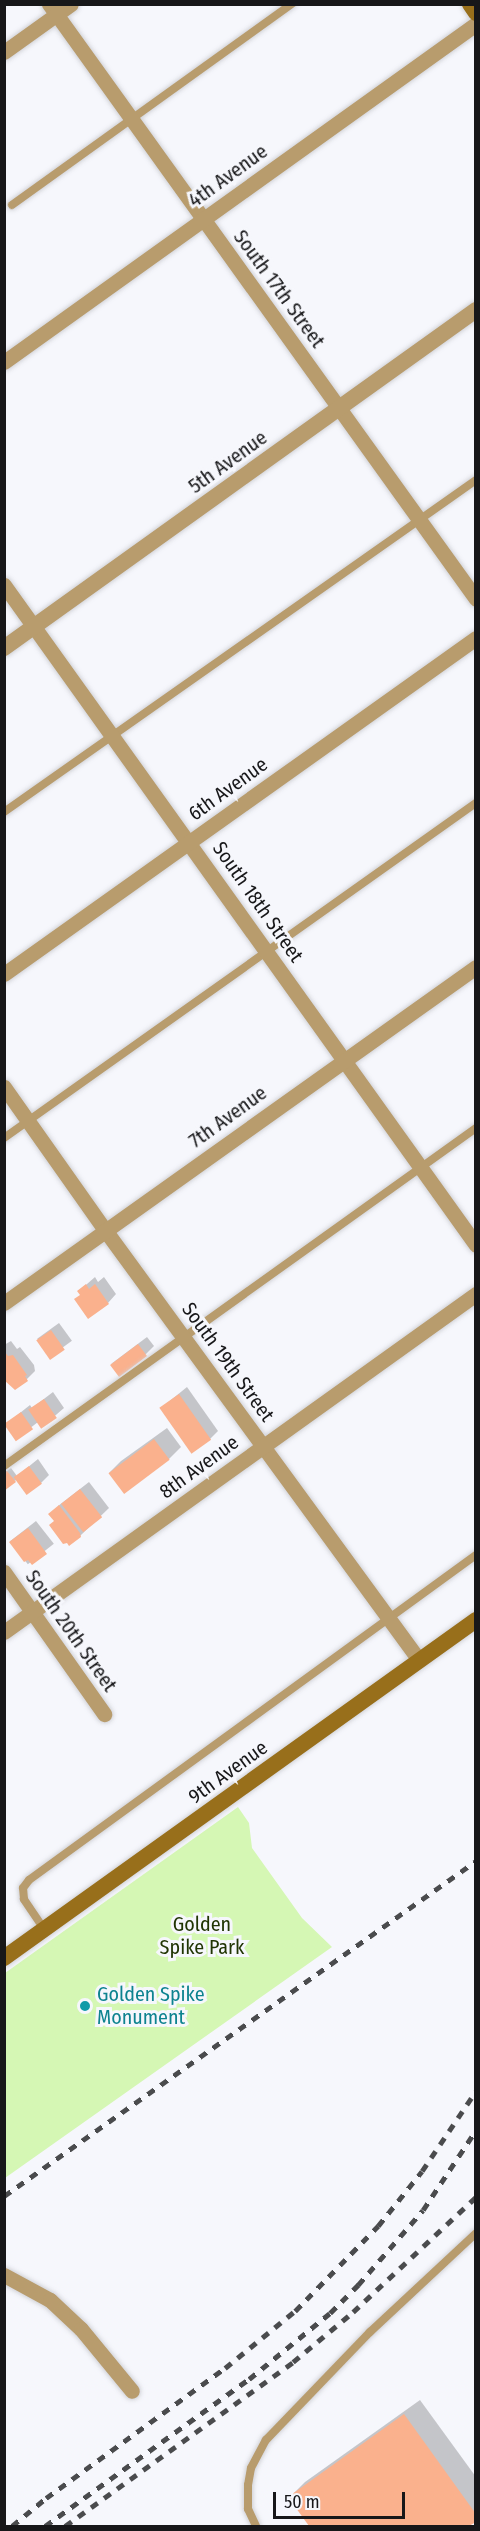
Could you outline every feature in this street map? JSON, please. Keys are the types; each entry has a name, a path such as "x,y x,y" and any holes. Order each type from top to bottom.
{"main road":[{"path":"470,4 476,13"},
{"name":"9th Avenue","path":"4,1958 476,1620"}],"street":[{"path":"4,52 52,10 71,4"},
{"name":"South 17th Street","path":"52,10 476,599"},
{"name":"4th Avenue","path":"4,362 476,24"},
{"name":"5th Avenue","path":"4,648 476,310"},
{"name":"South 18th Street","path":"4,585 476,1245"},
{"name":"6th Avenue","path":"4,974 476,638"},
{"name":"7th Avenue","path":"4,1303 476,967"},
{"name":"South 19th Street","path":"4,1087 105,1230 419,1660"},
{"name":"8th Avenue","path":"4,1632 476,1294"},
{"name":"South 20th Street","path":"4,1572 104,1714"},
{"path":"4,2275 50,2301 81,2329 132,2391"}],"lane":[{"path":"12,204 292,4"},
{"path":"4,812 476,480"},
{"path":"4,1138 476,802"},
{"path":"4,1466 476,1128"},
{"path":"44,1929 24,1899 23,1888 29,1880 476,1555"},
{"path":"256,2526 248,2509 248,2485 251,2469 266,2440 370,2332 476,2233"}],"green space":[{"name":"Golden Spike Park","path":"238,1807 249,1823 252,1848 302,1918 332,1947 5,2178 5,1973"}],"building":[{"path":"86,1284 89,1289 95,1284 109,1304 88,1319 74,1299 80,1295 77,1291"},
{"path":"51,1330 65,1350 50,1360 36,1340"},
{"path":"138,1344 147,1356 119,1377 110,1365"},
{"path":"4,1351 8,1356 13,1355 27,1375 25,1376 28,1381 15,1390 4,1380"},
{"path":"179,1394 211,1440 191,1454 159,1408"},
{"path":"44,1399 57,1418 41,1429 28,1410"},
{"path":"21,1412 33,1429 16,1441 4,1424"},
{"path":"154,1439 170,1460 124,1494 108,1473"},
{"path":"29,1466 42,1484 27,1495 14,1477"},
{"path":"7,1471 16,1482 4,1491 4,1472"},
{"path":"80,1489 102,1517 83,1532 61,1504"},
{"path":"59,1505 81,1537 69,1546 67,1543 63,1544 49,1525 54,1521 48,1514"},
{"path":"28,1528 47,1554 32,1565 28,1560 24,1562 9,1542"},
{"path":"404,2414 476,2514 476,2522 469,2526 309,2526 288,2497"}],"railway":[{"path":"4,2196 476,1861"},
{"path":"12,2526 46,2498 225,2368 295,2311 378,2226 422,2171 476,2091"},
{"path":"45,2526 249,2379 330,2313 358,2285 423,2210 476,2130"},
{"path":"65,2526 293,2362 353,2312 476,2197"}],"place":[{"name":"Golden Spike Monument","path":"85,2006"}]}
